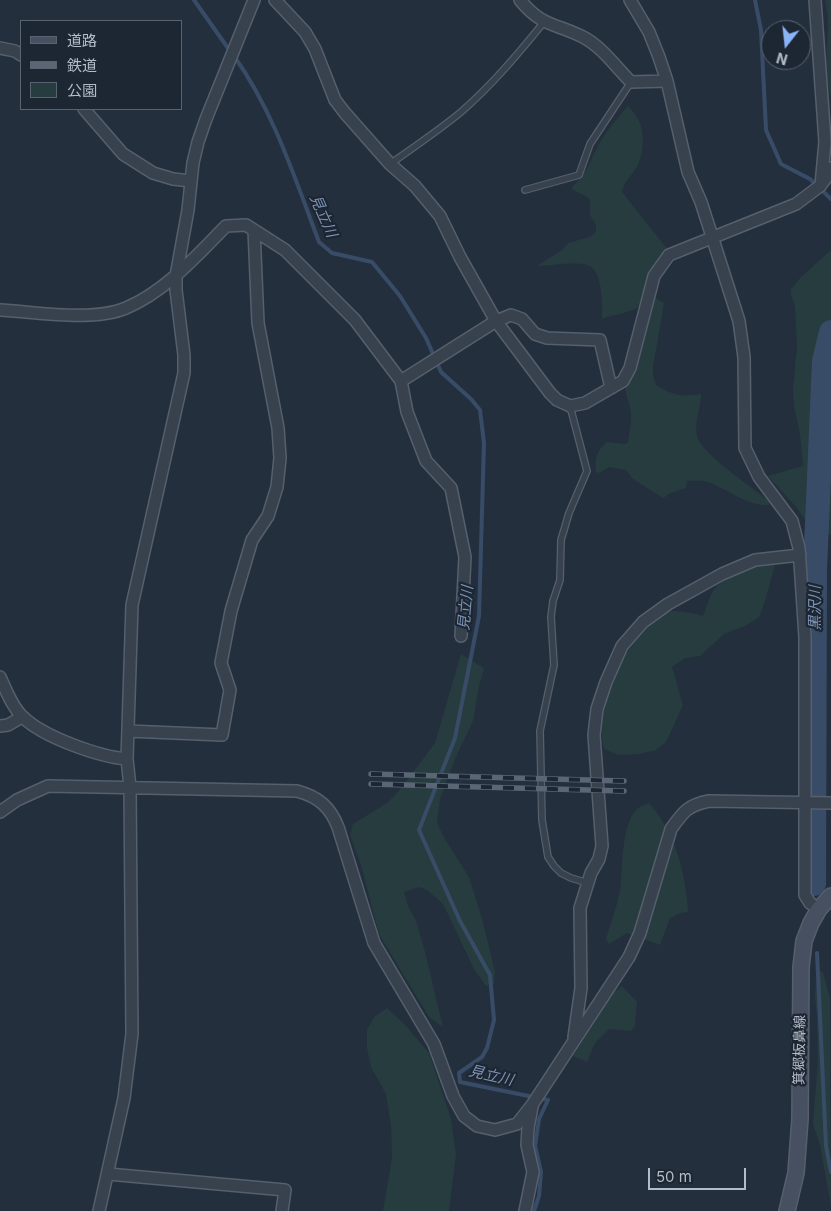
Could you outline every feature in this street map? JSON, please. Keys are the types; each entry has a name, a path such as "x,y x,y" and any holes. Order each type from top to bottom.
{"main road":[{"name":"箕郷板鼻線","path":"787,1211 796,1173 800,1120 801,966 804,941 819,909 831,896"}],"street":[{"path":"98,1211 124,1098 132,1034 130,787 127,759 132,605 184,373 176,276 198,142 254,0"},
{"path":"275,0 305,32 315,49 335,100 390,164 416,186 440,216 460,257 496,321 550,393 557,400 570,406 585,403 623,381 630,368 654,276 669,254 796,204 820,186 831,168"},
{"path":"520,0 530,12 544,22 583,37 594,45 631,82 667,81"},
{"path":"630,0 649,32 667,81 688,172 701,202 739,321 744,357 745,448 759,477 792,521 800,555 805,637 805,895 810,904 819,909"},
{"path":"815,0 825,142 820,186"},
{"path":"0,48 15,51 20,54"},
{"path":"85,110 123,154 153,173 173,179 192,181"},
{"path":"0,310 80,315 124,308 144,298 176,276 226,226 246,225 284,250 356,320 401,381 406,412 426,461 451,488 465,556 461,636"},
{"path":"128,732 222,735 230,690 222,663 232,611 252,540 268,516 275,494 280,458 278,428 258,323 254,230"},
{"path":"401,381 496,321 512,315 522,319 535,334 547,338 600,340 611,388"},
{"path":"573,1043 581,988 580,908 588,883 599,859 602,846 594,735 597,709 606,682 622,646 642,622 684,594 722,574 755,560 800,555"},
{"path":"0,676 9,696 22,716 37,728 62,740 112,758 127,759"},
{"path":"0,726 8,725 22,716"},
{"path":"0,812 17,800 48,786 297,791 308,794 322,803 332,813 374,943 434,1044 454,1096 464,1116 477,1126 495,1130 516,1124 532,1105 629,957 640,933 671,829 680,816 694,804 709,801 831,803"},
{"path":"525,1211 533,1172 527,1145 532,1105"},
{"path":"108,1174 285,1190 282,1211"}],"lane":[{"path":"390,164 440,129 463,110 512,61 544,22"},
{"path":"525,190 579,175 590,144 631,82"},
{"path":"570,406 587,471 569,513 561,540 560,580 553,601 551,617 554,665 540,731 542,810 548,857 560,873 588,883"}],"green space":[{"path":"825,0 831,0 831,99 826,74 828,19"},
{"path":"628,106 636,115 643,135 640,160 622,192 668,250 637,308 602,319 600,284 595,271 591,267 580,264 537,266 562,250 568,243 590,237 596,232 596,225 590,215 590,200 572,189 585,171 605,134"},
{"path":"831,250 831,535 810,527 797,508 768,476 803,466 800,434 794,406 793,390 797,347 795,306 791,289 801,277"},
{"path":"653,297 664,303 653,367 656,385 678,395 701,394 696,431 701,443 718,461 769,501 769,505 746,501 705,481 687,481 686,488 663,498 633,479 626,470 609,467 599,473 596,472 595,463 597,455 607,442 625,444 628,442 631,412 624,385"},
{"path":"776,561 759,617 747,625 724,634 700,656 685,658 672,667 683,705 666,742 656,750 639,754 619,755 604,749 602,738 603,719 608,690 619,665 633,644 649,626 666,613 675,611 703,616 713,591 723,581"},
{"path":"461,654 484,668 473,721 454,761 440,799 437,823 469,877 483,922 495,972 494,984 486,986 474,969 443,904 427,890 419,887 404,892 408,906 416,921 424,948 443,1027 429,1017 379,934 361,865 350,835 353,824 387,803 398,792 435,743"},
{"path":"649,803 658,814 672,840 682,868 688,912 680,913 670,918 660,945 627,933 609,944 606,939 620,890 623,849 627,828 635,811"},
{"path":"820,971 823,972 830,998 831,1206 820,1145 813,1124 818,1061 815,997 816,981"},
{"path":"622,986 637,1002 635,1026 631,1031 609,1029 595,1043 587,1062 573,1056 613,993"},
{"path":"387,1008 406,1026 429,1053 451,1119 456,1154 449,1211 383,1211 392,1158 391,1126 386,1094 371,1067 367,1048 367,1030 374,1017"}],"waterway":[{"name":"見立川","path":"194,0 230,51"},
{"path":"755,0 761,30 766,130 781,164 810,179 831,199"},
{"name":"見立川","path":"234,56 248,77 272,123 319,242 332,253 372,262 400,296 426,338 441,372 471,399 480,410 484,443 479,616 455,738 419,830 460,921 490,975 494,1020 487,1048 482,1057 459,1073 460,1082 548,1100 539,1119 535,1146 541,1172 539,1196 534,1211"},
{"name":"黒沢川","path":"814,884 815,570 824,361 831,332"},
{"name":"黒沢川","path":"817,953 826,1146 831,1172"}],"railway":[{"path":"371,774 624,781"},
{"path":"371,784 624,791"}]}
